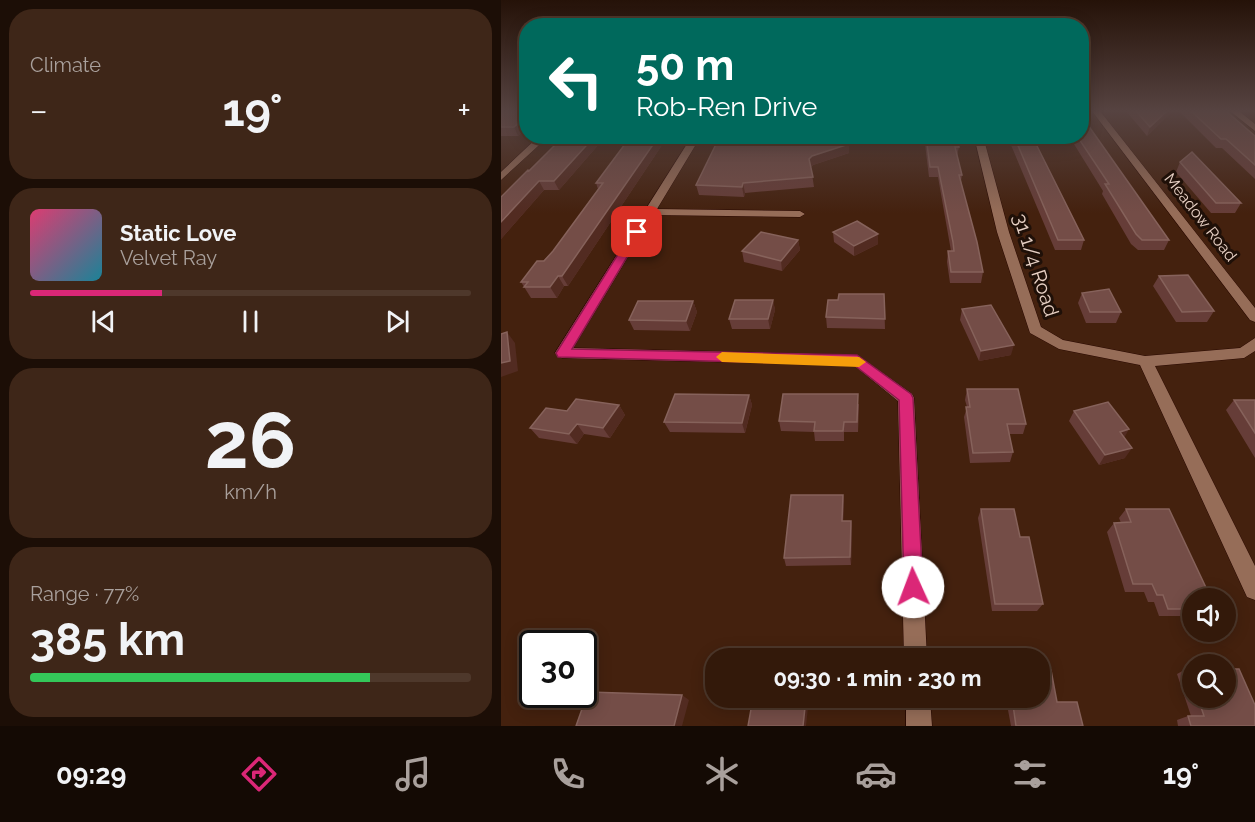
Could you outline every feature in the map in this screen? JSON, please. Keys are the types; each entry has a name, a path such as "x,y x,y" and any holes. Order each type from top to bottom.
{"street":[{"path":"501,177 535,145"},
{"path":"691,145 562,353 857,360 906,398 916,648"},
{"name":"31 1/4 Road","path":"980,145 1003,232 1035,330 1059,344 1145,361"},
{"name":"Meadow Road","path":"1123,145 1255,317"},
{"path":"649,212 800,214"},
{"path":"1255,343 1244,353 1145,361 1255,589"},
{"path":"918,708 919,726"}],"building":[{"path":"555,145 587,145 554,181 539,181 501,222 501,197"},
{"path":"624,145 653,145 562,276 558,276 550,287 524,287 528,282 521,282 537,261 544,261 553,251 603,183 596,183"},
{"path":"716,145 846,145 812,156 809,159 813,177 743,183 742,187 696,185"},
{"path":"927,145 959,145 959,147 955,147 962,175 959,175 983,272 951,272 948,251 954,251 953,242 938,167 930,167"},
{"path":"1018,145 1036,145 1084,240 1058,240"},
{"path":"1083,145 1102,145 1169,240 1142,240 1105,184 1109,184"},
{"path":"1233,145 1255,145 1255,165"},
{"path":"1192,152 1241,203 1216,203 1180,162"},
{"path":"857,221 878,234 854,246 833,232"},
{"path":"761,232 798,240 781,261 742,251"},
{"path":"1188,275 1214,311 1182,312 1159,276"},
{"path":"1109,289 1121,312 1090,312 1082,293"},
{"path":"839,294 884,294 885,319 826,317 828,300 838,300"},
{"path":"735,300 773,300 768,319 729,319"},
{"path":"638,301 693,301 686,321 629,320"},
{"path":"991,305 1014,345 981,351 962,309"},
{"path":"507,332 510,361 501,363 501,334"},
{"path":"967,389 1018,389 1026,424 1007,424 1013,452 973,453 966,407 970,407"},
{"path":"675,394 749,395 742,423 664,422"},
{"path":"783,394 858,394 857,422 844,422 843,431 814,431 815,422 779,421"},
{"path":"576,399 619,405 603,428 577,424 569,434 530,428 546,408 567,411"},
{"path":"1234,400 1255,400 1255,433"},
{"path":"1108,402 1129,429 1120,432 1132,448 1105,455 1074,411"},
{"path":"791,495 843,495 842,521 851,521 850,557 784,558"},
{"path":"981,509 1014,509 1020,537 1029,537 1043,604 995,604"},
{"path":"1126,509 1169,509 1206,588 1182,588 1182,609 1168,609 1163,595 1157,595 1152,584 1133,584 1114,523 1131,522"},
{"path":"1236,669 1239,669 1255,705 1255,726 1191,726 1188,716 1204,716 1201,708 1236,708"},
{"path":"1051,670 1057,702 1077,702 1083,726 1016,726 1013,708 1050,708"},
{"path":"597,692 682,695 674,726 576,726 582,708 597,708"},
{"path":"751,708 805,708 803,726 748,726"}],"slow traffic":[{"path":"722,357 857,360 859,362"}],"route":[{"path":"637,232 562,353 857,360 906,398 913,587"}]}
